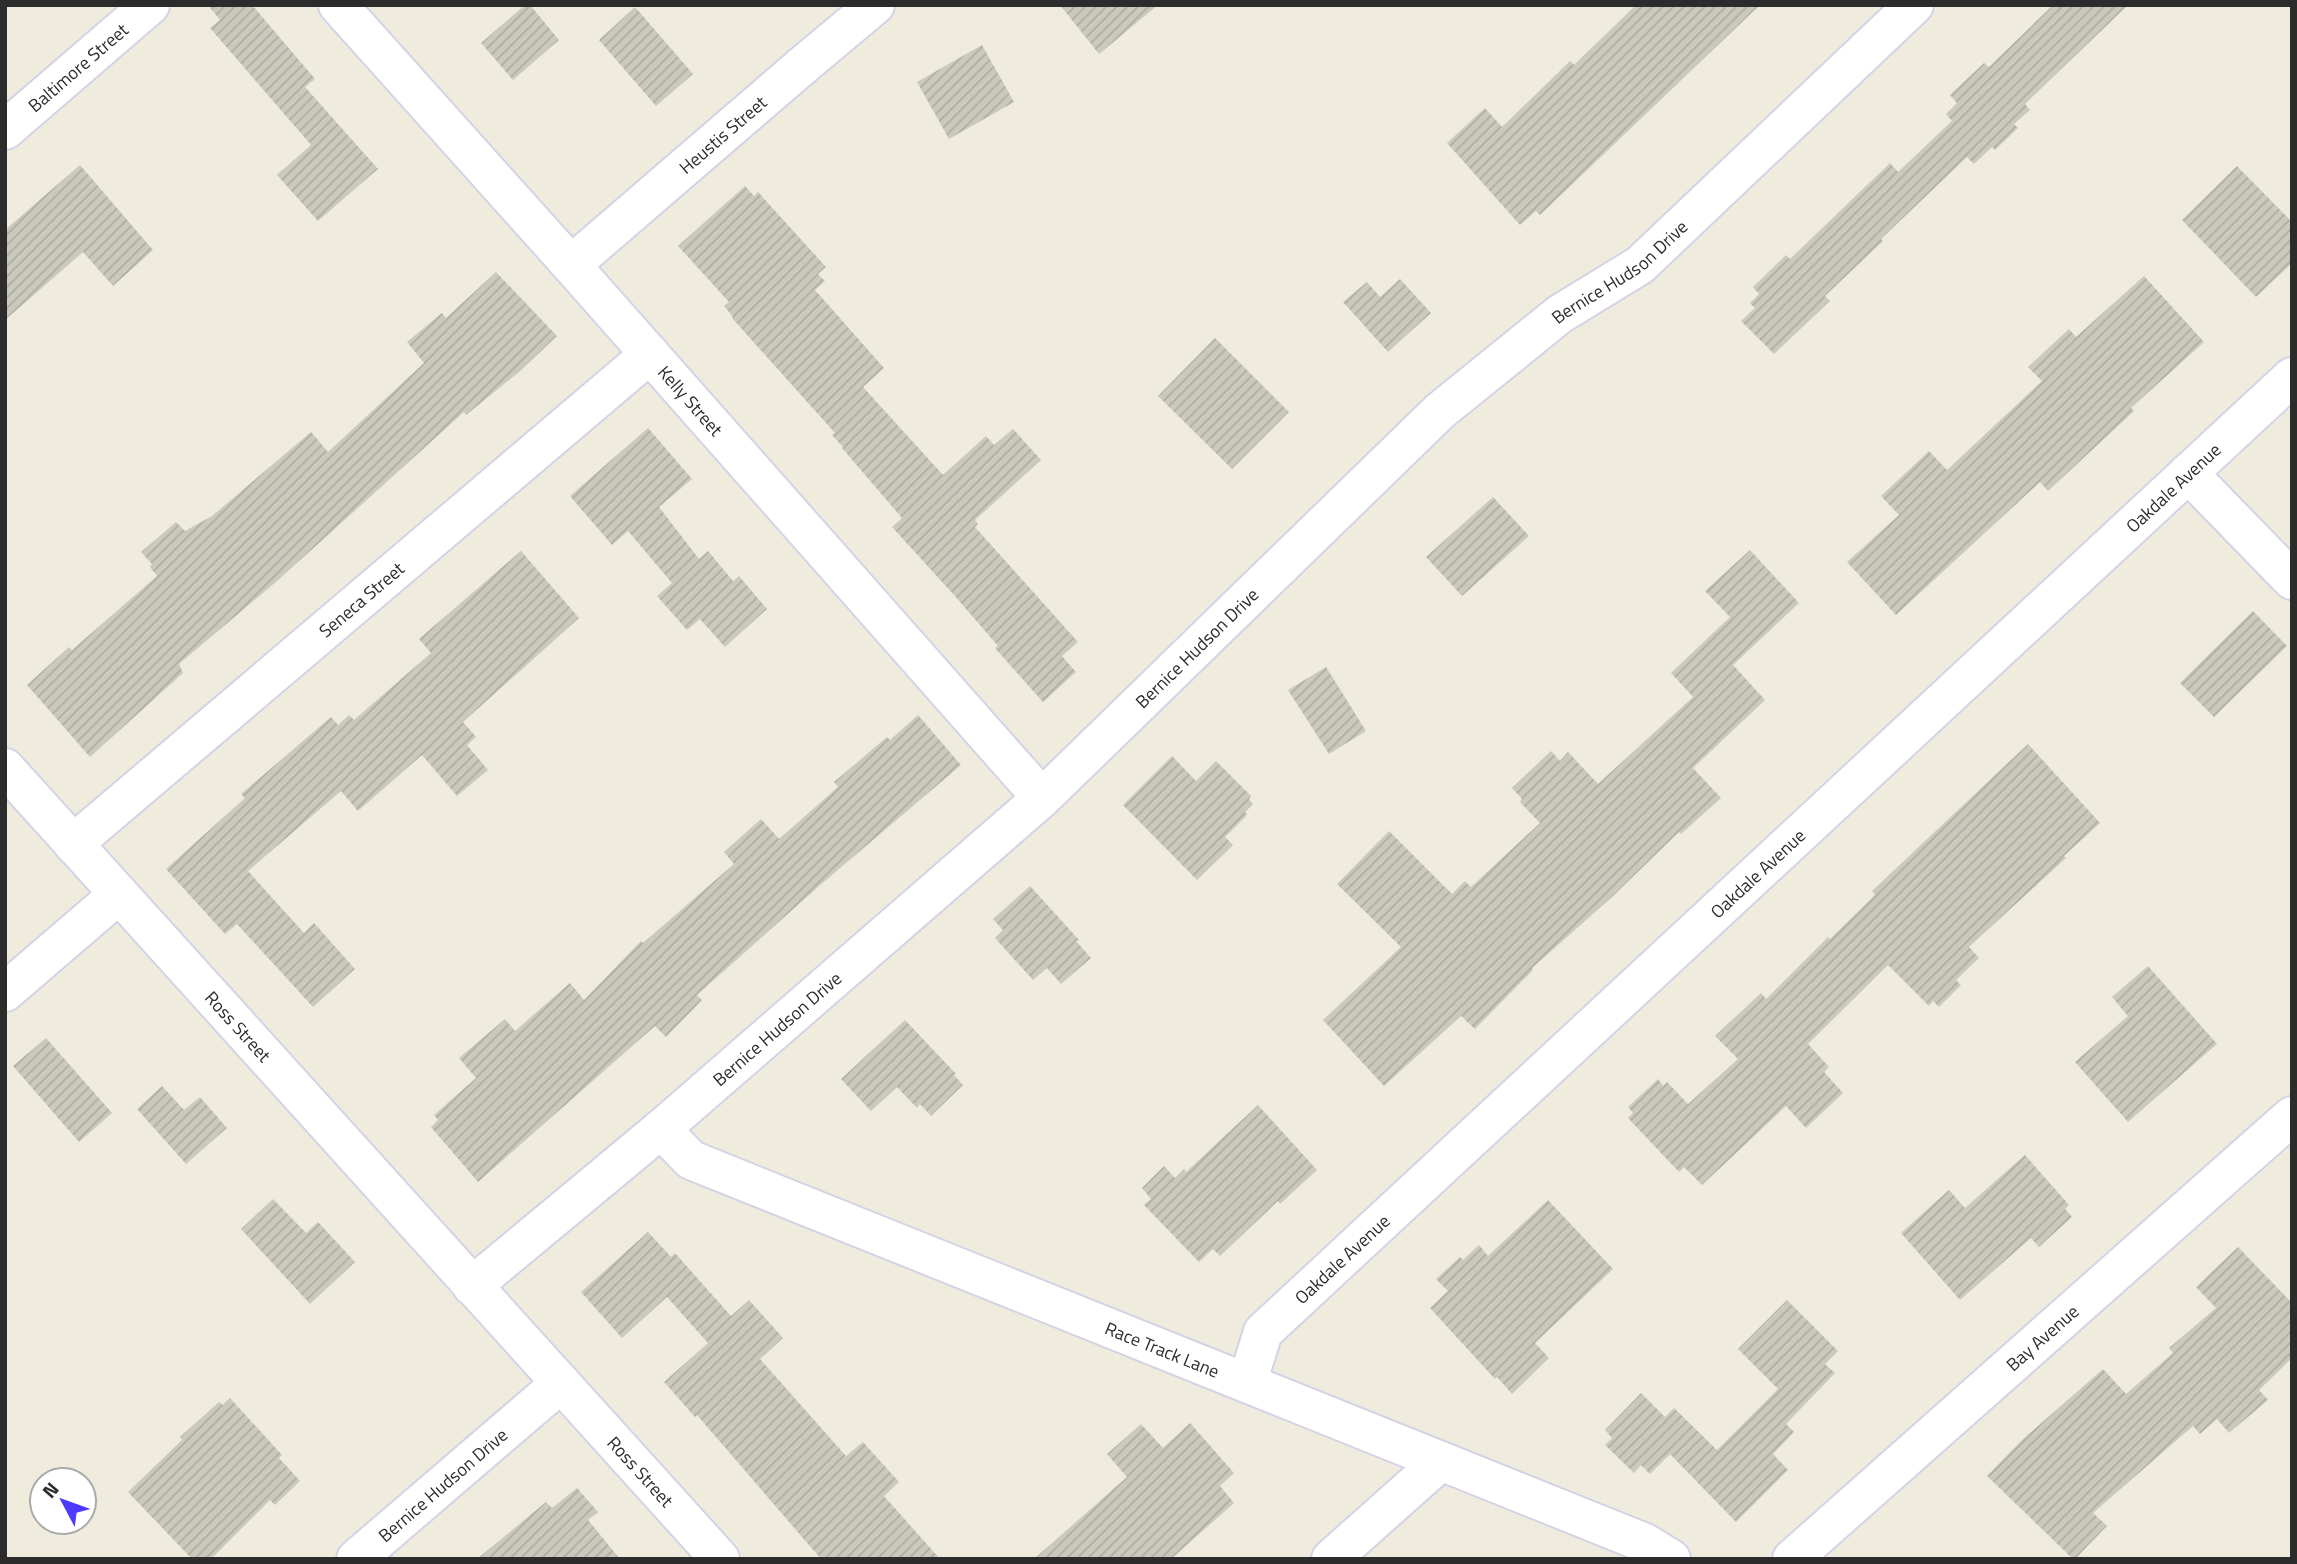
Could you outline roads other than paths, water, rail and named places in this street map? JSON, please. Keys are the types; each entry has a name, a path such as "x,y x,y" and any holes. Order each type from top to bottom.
{"street":[{"name":"Baltimore Street","path":"5,130 150,5"},
{"name":"Kelly Street","path":"338,5 1042,798"},
{"name":"Heustis Street","path":"571,265 875,5"},
{"name":"Bernice Hudson Drive","path":"472,1286 661,1129 1042,798 1440,411 1560,314 1640,265 1914,5"},
{"name":"Seneca Street","path":"73,844 650,354"},
{"name":"Oakdale Avenue","path":"1247,1383 1263,1332 2292,377"},
{"path":"2188,473 2292,580"},
{"name":"Ross Street","path":"5,768 720,1559"},
{"path":"5,992 119,894"},
{"name":"Bay Avenue","path":"1792,1559 2292,1115"},
{"name":"Race Track Lane","path":"661,1129 691,1160 1645,1543 1671,1559"},
{"name":"Bernice Hudson Drive","path":"356,1559 561,1383"},
{"path":"1331,1559 1441,1461"}]}
